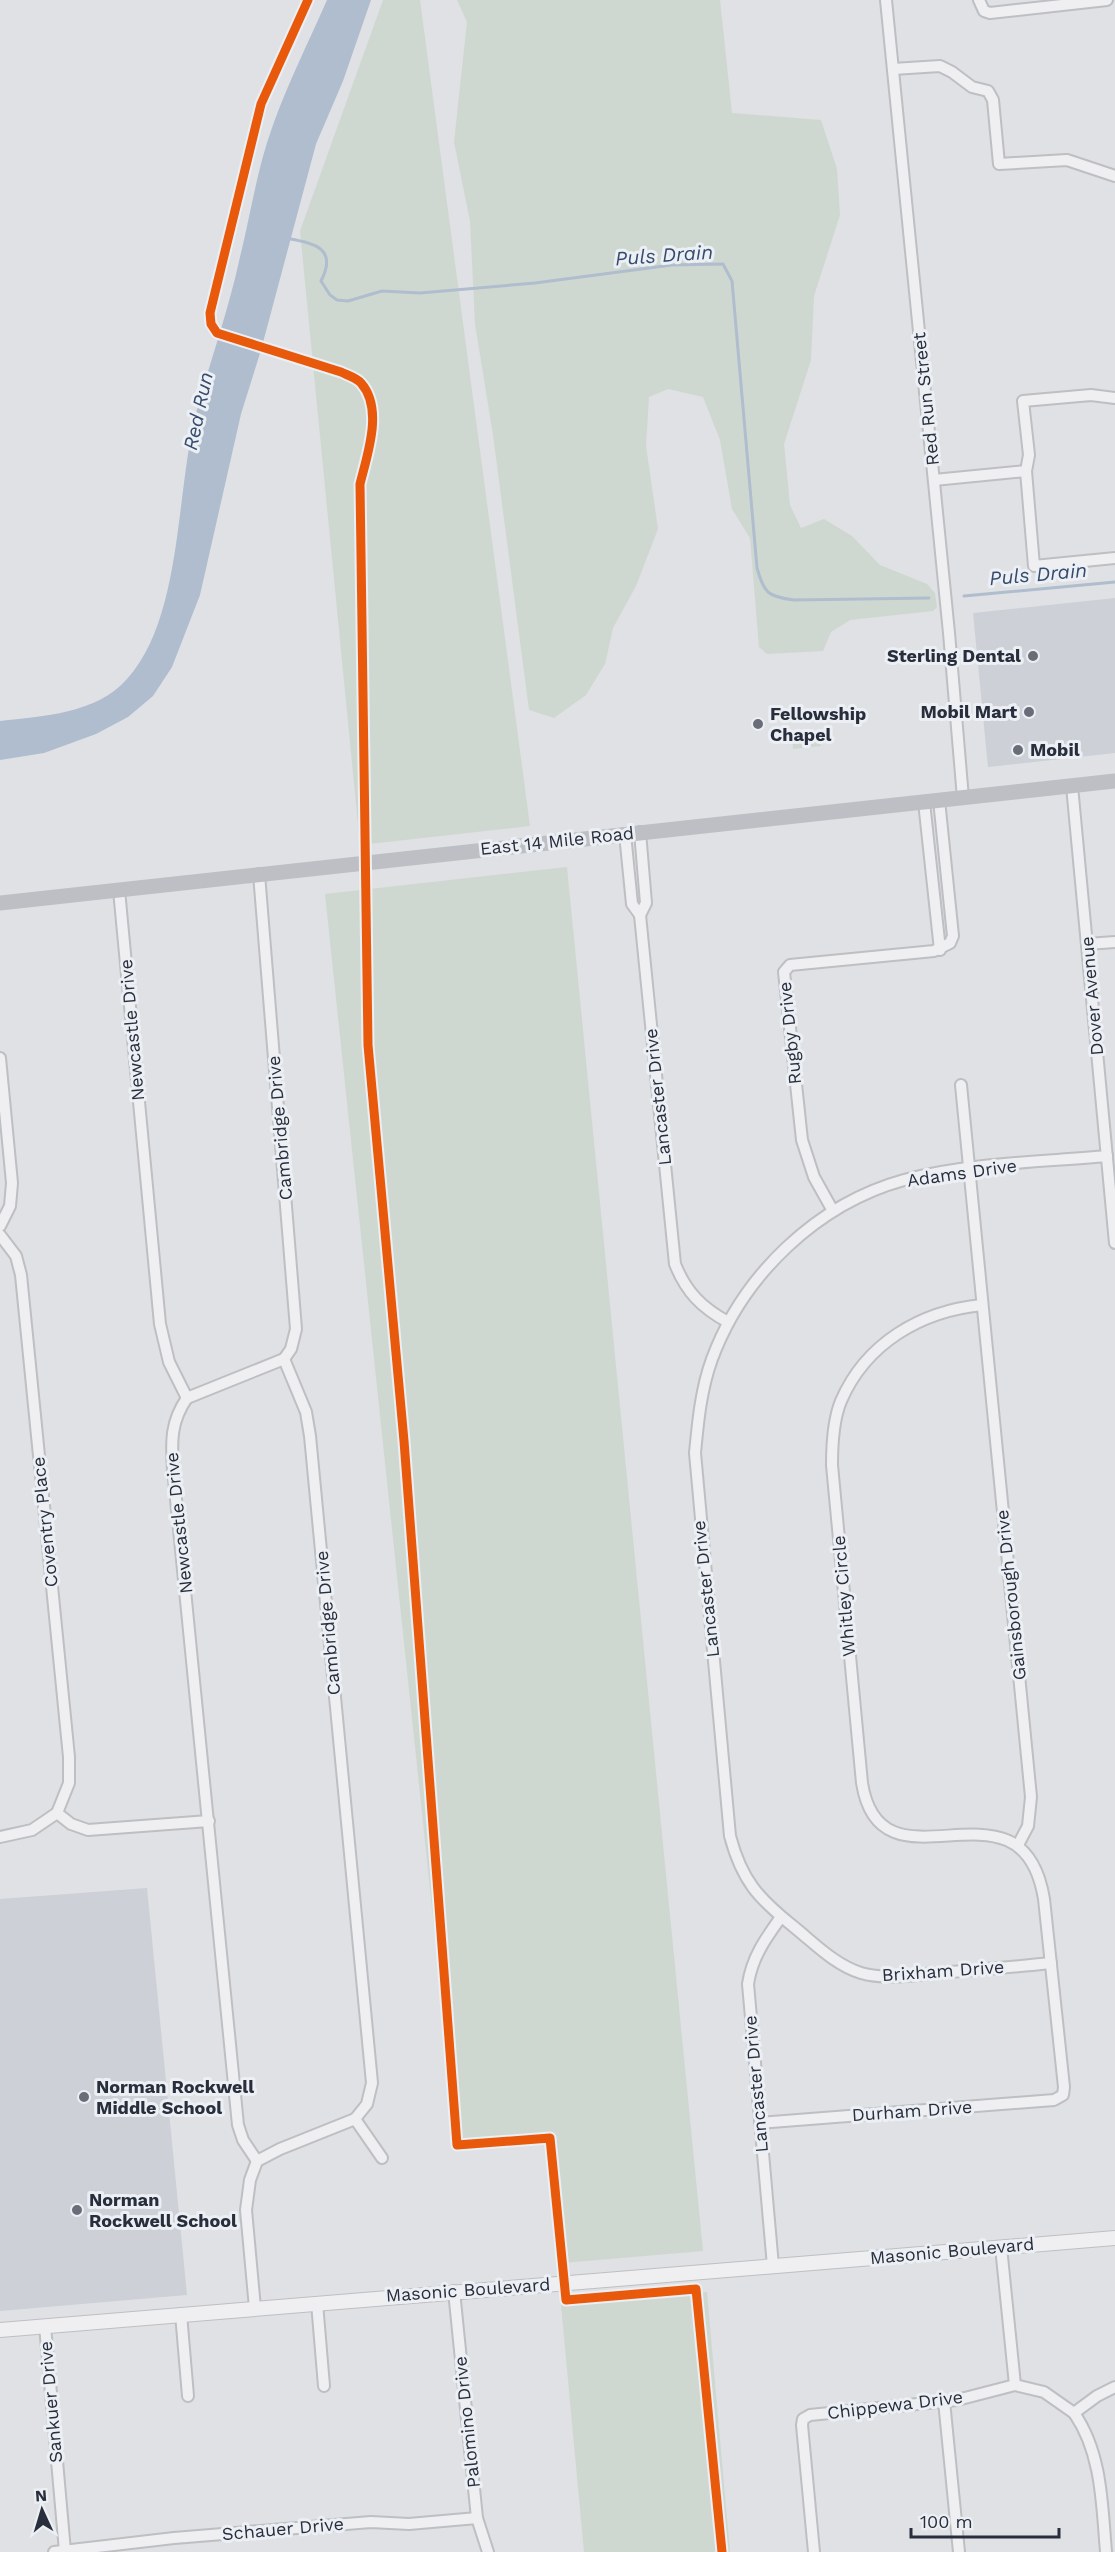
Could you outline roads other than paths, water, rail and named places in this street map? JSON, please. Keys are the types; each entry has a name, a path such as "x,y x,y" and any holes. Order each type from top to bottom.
{"main road":[{"name":"East 14 Mile Road","path":"0,903 1115,781"}],"street":[{"name":"Red Run Street","path":"886,0 963,798"},
{"path":"979,0 984,11 990,13 1107,0"},
{"path":"893,69 940,66 972,87 988,91 993,100 999,164 1067,160 1115,176"},
{"path":"1115,398 1091,395 1023,401 1029,455 1026,471 1034,566 1115,558"},
{"path":"934,480 1026,471"},
{"name":"Dover Avenue","path":"1072,786 1115,1243"},
{"name":"Rugby Drive","path":"833,1211 814,1177 800,1130 784,972 790,965 795,964 940,950 931,801"},
{"name":"Lancaster Drive","path":"633,833 632,904 640,915 675,1264 681,1278 697,1302 728,1322 712,1359 702,1396 695,1453 696,1486 730,1836 738,1864 746,1880 781,1917 750,1968 748,1984 773,2266"},
{"name":"Cambridge Drive","path":"259,874 296,1329 291,1349 284,1359 306,1412 310,1436 371,2071 369,2098 355,2119"},
{"name":"Newcastle Drive","path":"119,890 160,1324 169,1362 187,1398 176,1416 171,1440 238,2125 243,2139 257,2161"},
{"path":"1087,944 1115,942"},
{"path":"0,1058 12,1183 10,1206 0,1226"},
{"name":"Gainsborough Drive","path":"961,1085 1031,1797 1028,1826 1018,1845"},
{"name":"Adams Drive","path":"728,1322 753,1284 772,1263 810,1227 833,1211 858,1198 903,1181 969,1169 1107,1156"},
{"name":"Coventry Place","path":"0,1235 12,1250 19,1266 69,1757 69,1783 57,1814"},
{"name":"Whitley Circle","path":"982,1305 949,1309 934,1314 907,1327 875,1351 862,1367 841,1402 832,1443 832,1465 862,1783 871,1813 886,1827 905,1836 989,1834 1018,1845"},
{"path":"187,1398 284,1359"},
{"path":"0,1837 32,1830 57,1814 71,1824 88,1830 209,1821"},
{"path":"1018,1845 1029,1856 1041,1883 1051,1964"},
{"name":"Brixham Drive","path":"781,1917 846,1967 878,1976 1051,1964"},
{"name":"Durham Drive","path":"760,2123 1054,2100 1063,2096 1051,1964"},
{"path":"255,2308 246,2210 250,2180 257,2161 280,2149 355,2119 382,2158"},
{"name":"Masonic Boulevard","path":"0,2330 316,2302 1115,2238"},
{"path":"1001,2247 1015,2385"},
{"name":"Palomino Drive","path":"454,2291 477,2518 488,2552"},
{"path":"316,2302 324,2386"},
{"path":"181,2314 188,2396"},
{"name":"Sankuer Drive","path":"45,2325 59,2552"},
{"name":"Chippewa Drive","path":"814,2552 802,2433 803,2419 818,2414 944,2401 1015,2385 1028,2386 1044,2392 1074,2413"},
{"path":"1106,2552 1095,2455 1084,2426 1074,2413 1097,2396 1115,2387"},
{"path":"944,2401 958,2552"},
{"name":"Schauer Drive","path":"59,2552 186,2537 371,2522 409,2524 477,2518"}],"water":[{"name":"Red Run","path":"327,0 371,0 343,81 316,144 261,350 241,414 200,595 172,667 153,696 128,717 96,734 44,753 0,760 0,721 51,715 100,700 127,679 145,653 159,621 175,549 185,474 198,406 236,276 263,158 285,94"}],"waterway":[{"name":"Puls Drain","path":"285,238 320,248 327,260 321,281 330,295 337,300 348,301 382,291 420,293 535,283 672,265 723,264 732,281 757,568 765,588 773,595 794,600 929,598"},
{"name":"Puls Drain","path":"964,596 1115,582"}],"place":[{"name":"Sterling Dental","path":"1033,656"},
{"name":"Mobil Mart","path":"1029,712"},
{"name":"Fellowship Chapel","path":"758,724"},
{"name":"Mobil","path":"1018,750"},
{"name":"Norman Rockwell Middle School","path":"84,2097"},
{"name":"Norman Rockwell School","path":"77,2210"}]}
